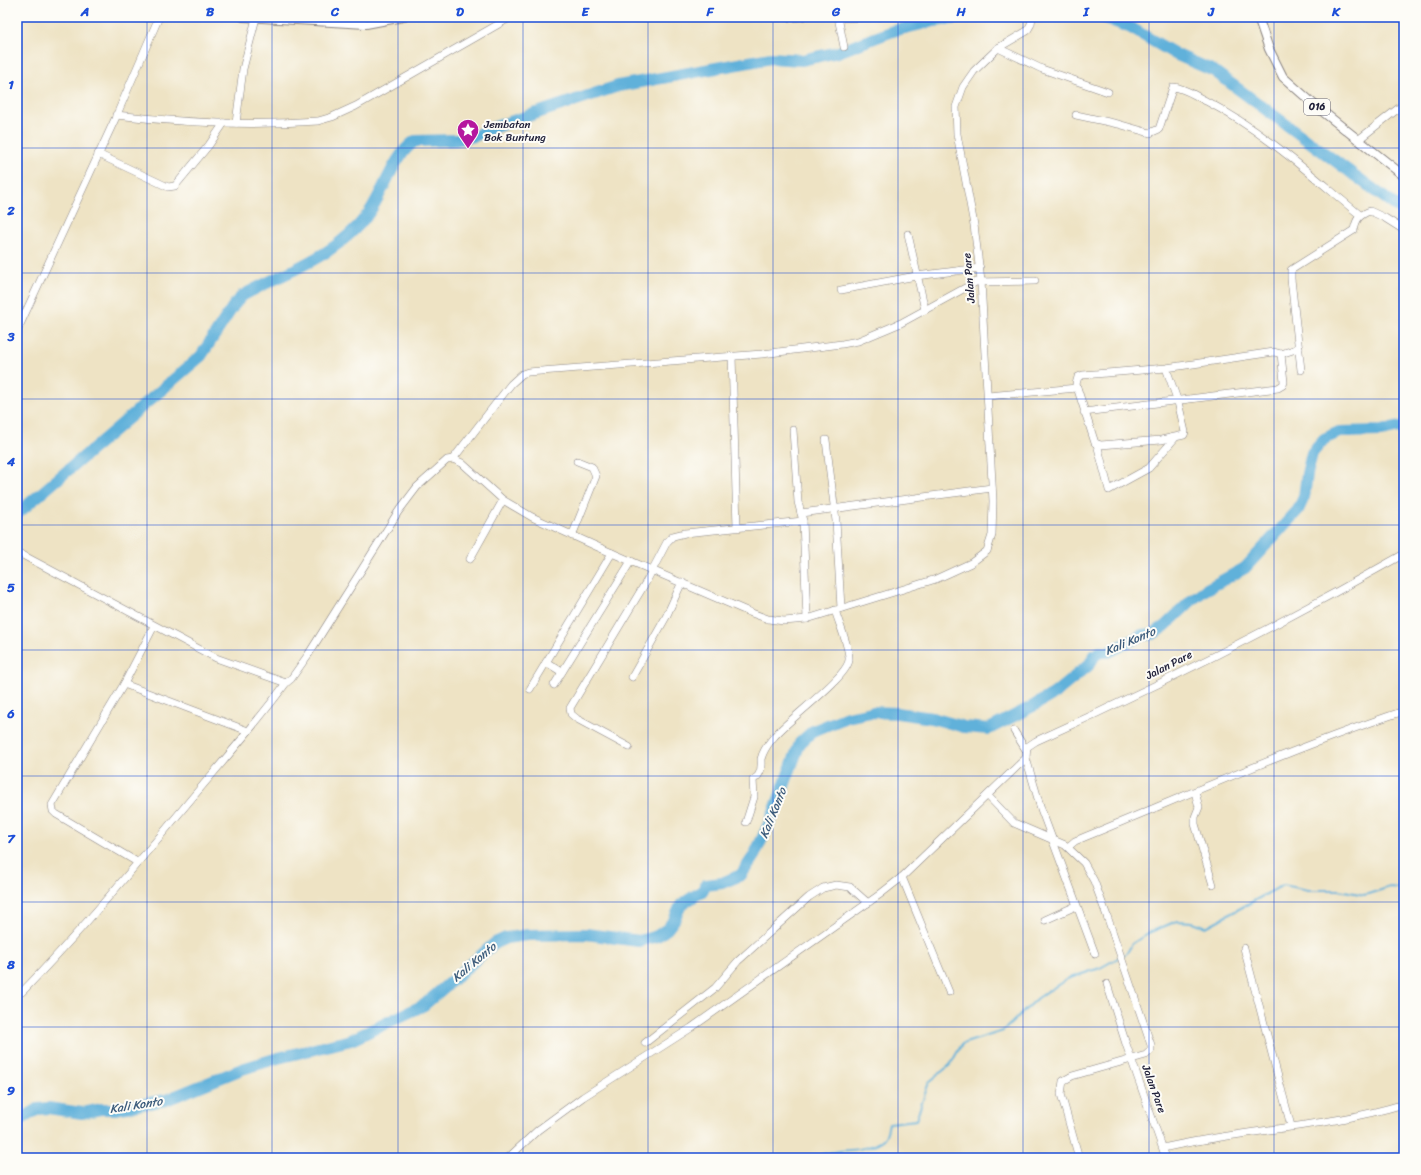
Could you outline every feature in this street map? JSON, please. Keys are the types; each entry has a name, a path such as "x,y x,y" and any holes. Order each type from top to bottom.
{"main road":[{"path":"243,17 366,24 403,17"},
{"name":"016","path":"1258,17 1268,50 1283,76 1358,140 1404,176"}],"street":[{"path":"17,331 116,115 159,17"},
{"path":"116,115 155,120 224,123 318,121 332,117 356,106 511,17"},
{"path":"790,18 802,17"},
{"path":"844,47 839,18 878,17"},
{"path":"236,123 243,69 256,18"},
{"name":"Jalan Pare","path":"453,459 466,466 478,479 503,500 532,517 572,536 768,619 784,621 807,618 936,579 982,557 990,545 992,517 988,396 980,268 957,134 956,107 963,87 974,70 998,48 1024,33 1031,21"},
{"path":"998,48 1042,69 1108,92"},
{"path":"1076,115 1150,133 1159,129 1173,87 1183,88 1229,113 1264,137 1360,215"},
{"path":"1358,140 1404,104"},
{"path":"98,154 168,187 172,187 175,186 210,145 224,123"},
{"path":"1301,370 1290,271 1327,249 1354,230 1360,215 1370,211 1385,218 1404,230"},
{"path":"908,234 916,276 925,310"},
{"path":"841,290 916,276 980,268"},
{"path":"22,992 51,962 137,862 150,849 286,683 291,679 411,495 443,462 453,459 511,384 522,374 528,372 816,349 858,340 902,323 968,286 981,281 1035,281"},
{"path":"1175,438 1149,468 1109,490 1097,444 1094,441 1084,412 1076,381 1082,375 1166,368 1274,352 1281,354 1299,348"},
{"path":"1084,412 1178,402 1276,389 1282,387 1284,382 1281,354"},
{"path":"732,356 737,527"},
{"path":"1097,444 1175,438 1183,435 1185,432 1178,402 1166,368"},
{"path":"988,396 1077,388"},
{"path":"793,430 798,502 803,522 807,618"},
{"path":"746,822 754,797 753,780 761,768 764,750 792,718 818,695 831,687 848,665 849,655 838,609 834,509 826,440"},
{"path":"572,536 596,476 592,467 577,461"},
{"path":"801,513 992,488"},
{"path":"470,559 503,500"},
{"path":"629,747 577,719 571,714 570,708 653,570 662,549 673,536 737,527 803,522"},
{"path":"17,552 216,658 286,683"},
{"path":"530,690 612,553"},
{"name":"Jalan Pare","path":"508,1158 538,1130 583,1097 691,1028 868,903 902,877 988,796 1026,754 1030,745 1125,701 1307,608 1404,554"},
{"path":"554,685 631,561"},
{"path":"632,677 666,617 682,582"},
{"path":"137,862 63,819 52,809 58,794 124,684 154,626"},
{"path":"546,662 562,672"},
{"path":"124,684 248,731"},
{"path":"988,796 1014,823 1033,832 1052,838 1068,847 1075,841 1195,792 1253,766 1404,711"},
{"path":"1014,731 1026,754 1041,809 1095,954"},
{"path":"1195,792 1199,807 1195,824 1213,885"},
{"name":"Jalan Pare","path":"1068,847 1078,856 1090,872 1126,971 1151,1048 1149,1054 1132,1060 1166,1158"},
{"path":"902,877 949,992"},
{"path":"644,1043 715,988 738,961 809,897 823,888 836,885 850,887 868,903"},
{"path":"1045,920 1076,906"},
{"path":"1244,948 1291,1126"},
{"path":"1079,1158 1061,1094 1062,1084 1067,1078 1132,1060 1107,984"},
{"path":"1163,1148 1211,1138 1336,1119 1404,1104"}],"waterway":[{"path":"17,514 201,356 234,305 242,296 325,253 355,229 374,205 389,175 401,156 415,141 456,140 475,136 489,129 618,86 771,58 802,60 838,52 893,31 934,21 968,17"},
{"path":"1102,17 1131,28 1177,55 1214,71 1404,212"},
{"name":"Kali Konto","path":"17,1122 38,1109 48,1108 82,1113 166,1100 242,1069 278,1058 351,1040 424,1005 495,943 506,938 528,935 586,934 639,941 657,936 667,929 674,920 681,905 702,891 706,885 722,883 741,875 754,856 773,815 800,743 813,731 847,717 871,712 897,713 932,718 964,727 989,729 1055,693 1089,665 1095,655 1100,652 1109,652 1142,635 1153,634 1165,626 1193,599 1205,590 1245,568 1298,510 1304,497 1312,453 1324,439 1339,432 1382,431 1404,426"},
{"path":"815,1158 832,1152 870,1147 884,1138 887,1133 889,1123 916,1120 929,1082 950,1065 962,1044 1003,1031 1038,998 1067,979 1100,968 1127,953 1132,944 1148,933 1177,921 1192,922 1206,927 1283,885 1308,890 1339,890 1365,895 1390,887 1404,889"}],"place":[{"name":"Jembatan Bok Buntung","path":"468,150"}]}
